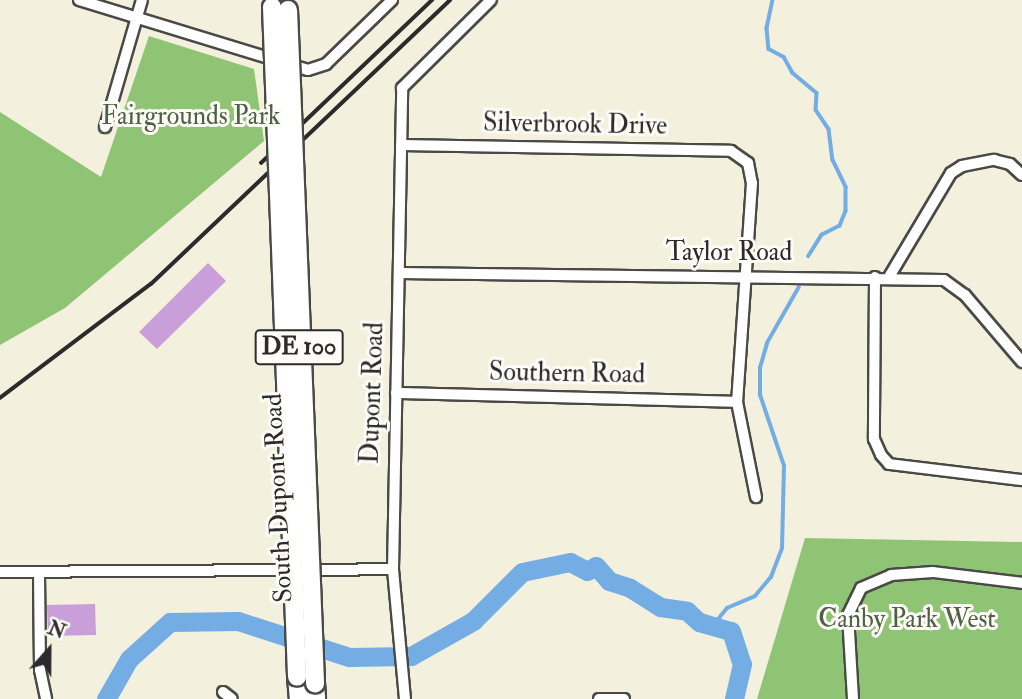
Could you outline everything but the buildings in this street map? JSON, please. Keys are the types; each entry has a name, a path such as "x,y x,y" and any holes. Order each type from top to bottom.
{"main road":[{"name":"South Dupont Road","path":"281,4 299,699"},
{"name":"South Dupont Road","path":"281,4 315,691"}],"street":[{"path":"79,0 308,70 326,64 392,0"},
{"path":"106,127 142,0"},
{"name":"Dupont Road","path":"405,699 397,646 393,569 402,88 491,0"},
{"name":"Silverbrook Drive","path":"401,145 724,150 745,160 752,183 748,277"},
{"path":"889,277 951,173 962,166 994,160 1010,164 1022,174"},
{"name":"Taylor Road","path":"399,273 889,277 944,280 965,295 1022,362"},
{"path":"748,277 737,402 756,497"},
{"path":"875,277 874,439 881,455 889,464 1022,480"},
{"name":"Southern Road","path":"396,393 737,402"},
{"path":"0,572 393,569"},
{"path":"853,699 848,615 861,588 891,575 933,572 1022,583"},
{"path":"39,573 40,670 46,699"},
{"path":"599,699 624,699"}],"green space":[{"name":"Fairgrounds Park","path":"149,36 254,69 264,141 65,308 0,345 0,112 101,177"},
{"name":"Canby Park West","path":"805,538 1022,542 1022,699 757,699"}],"waterway":[{"path":"773,0 767,28 769,49 784,57 793,73 817,93 816,110 829,129 833,160 846,187 846,211 840,226 822,235 809,256"},
{"path":"715,623 727,608 755,596 771,577 782,548 784,466 760,395 760,368 767,343 799,287"},
{"path":"106,699 129,659 170,622 238,621 349,657 411,656 473,621 522,572 570,562 587,571 596,566 609,581 630,588 660,607 687,611 699,622 731,631 742,664 734,699"}],"railway":[{"path":"261,163 432,0"},
{"path":"0,398 151,284 450,0"}]}
